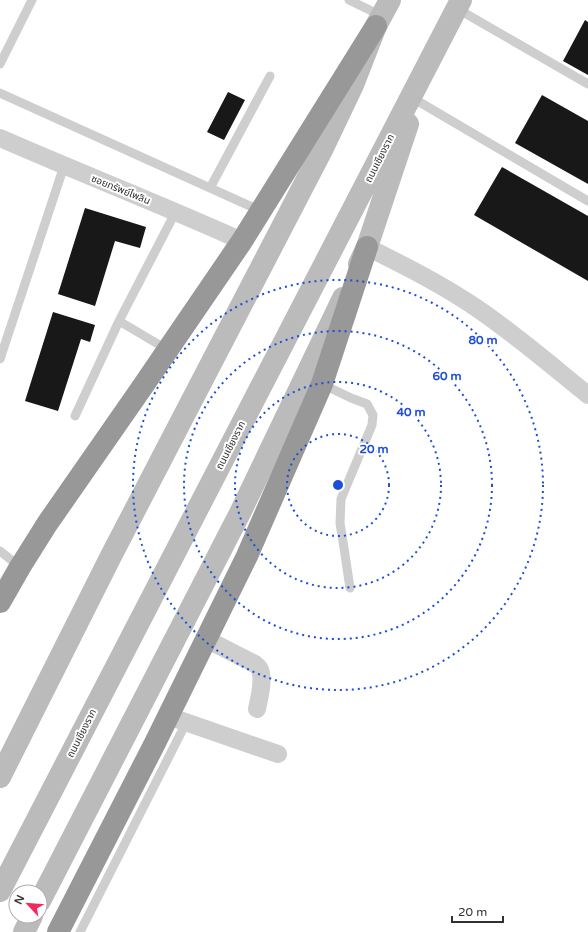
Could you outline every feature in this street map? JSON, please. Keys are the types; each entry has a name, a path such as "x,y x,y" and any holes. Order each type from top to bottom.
{"highway":[{"path":"0,602 47,524 242,241 383,14"},
{"path":"58,932 155,743 177,719 206,639 247,556 322,384 367,246"}],"main road":[{"name":"ถนนเชียงราก","path":"0,891 458,4"},
{"path":"0,777 111,556 322,150 353,85 383,14"},
{"path":"48,885 240,513 367,246 416,100 423,72"}],"street":[{"name":"ซอยทรัพย์ไพลิน","path":"0,138 242,241"},
{"path":"367,246 440,284 479,309 588,395"},
{"path":"206,639 259,668 262,675 257,709"},
{"path":"177,719 278,754"}],"lane":[{"path":"0,64 32,0"},
{"path":"349,0 383,14"},
{"path":"458,4 588,84"},
{"path":"210,188 270,76"},
{"path":"0,93 261,211"},
{"path":"416,100 588,201"},
{"path":"0,359 64,166"},
{"path":"75,416 118,321 176,212"},
{"path":"118,321 168,350"},
{"path":"322,384 367,404 373,415 372,425 341,499 340,523 350,588"},
{"path":"0,551 20,567"},
{"path":"80,932 177,719"}],"building":[{"path":"585,20 588,22 588,75 563,61"},
{"path":"228,92 245,100 224,140 207,132"},
{"path":"542,95 588,121 588,184 515,143"},
{"path":"502,167 588,216 588,281 474,215"},
{"path":"85,208 146,227 140,248 115,241 95,306 58,294"},
{"path":"53,312 95,325 90,342 81,339 58,411 25,401"}]}
